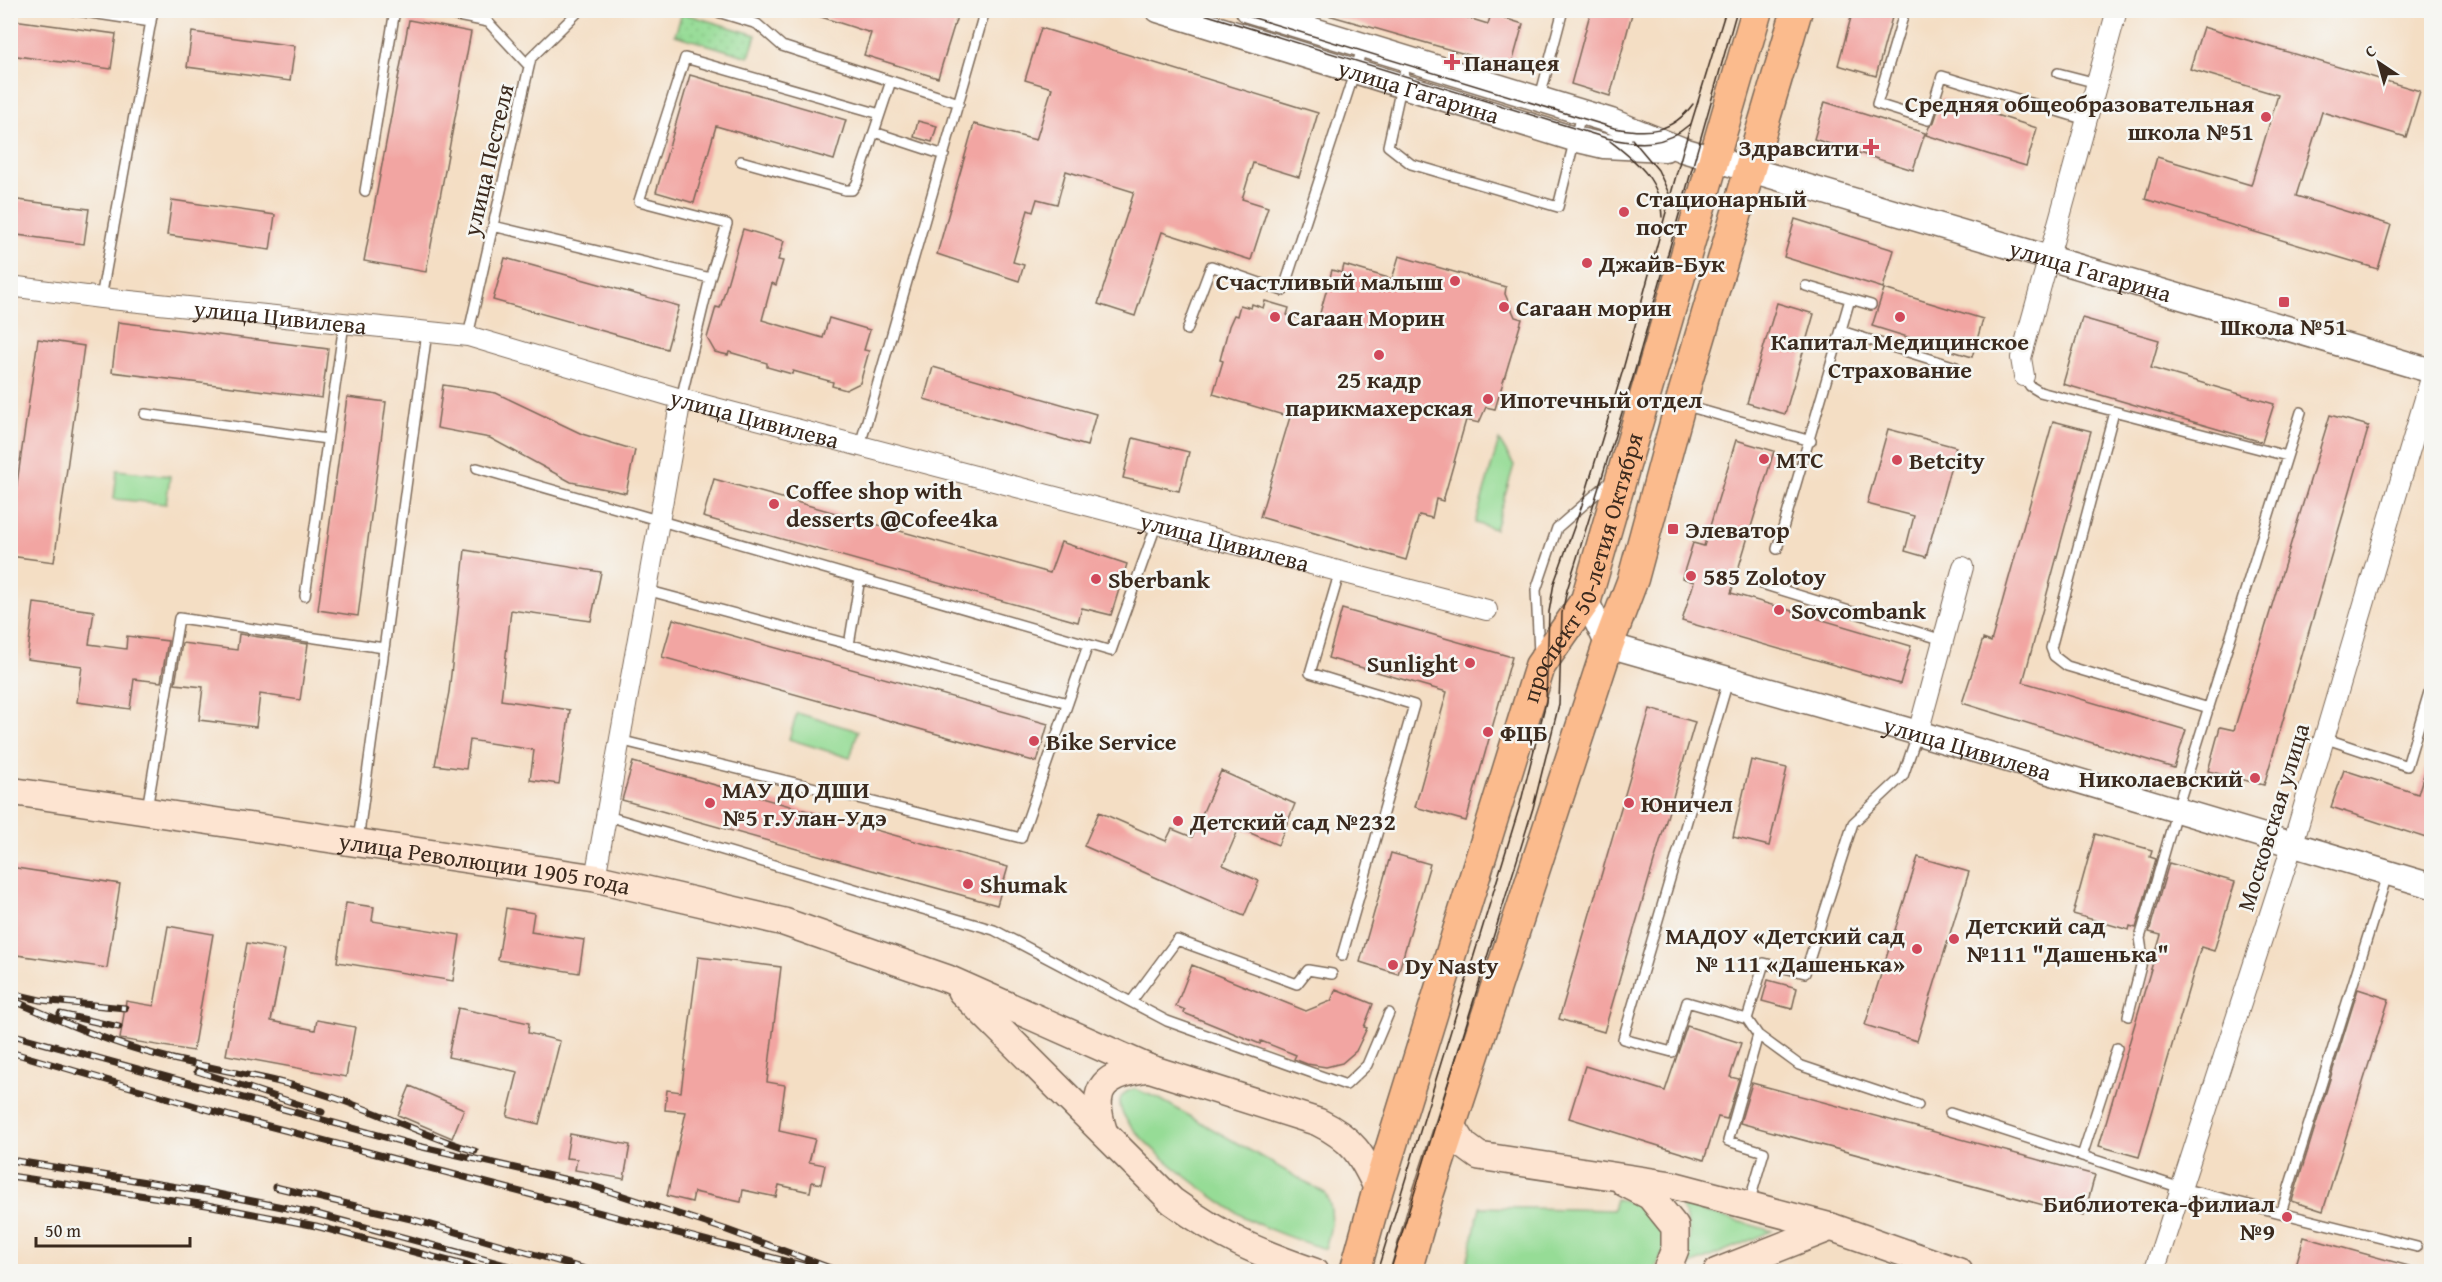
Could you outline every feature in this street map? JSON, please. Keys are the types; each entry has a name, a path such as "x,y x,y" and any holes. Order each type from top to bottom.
{"main road":[{"name":"проспект 50-летия Октября","path":"1355,1272 1378,1189 1540,666 1586,600 1757,10"},
{"name":"проспект 50-летия Октября","path":"1406,1272 1428,1195 1608,645 1633,579 1680,405 1797,10"},
{"name":"улица Революции 1905 года","path":"10,791 595,878 784,922 948,978 1148,1068 1318,1122 1339,1132 1351,1142 1364,1159 1378,1189"},
{"name":"улица Революции 1905 года","path":"948,978 1172,1201 1209,1228 1251,1250 1314,1272"},
{"path":"1103,1130 1097,1108 1099,1094 1108,1081 1123,1072 1148,1068"},
{"path":"1452,1126 1464,1145 1479,1156 1672,1185 1831,1227 1959,1272"},
{"path":"1428,1195 1450,1169 1479,1156"},
{"path":"1617,1178 1650,1196 1675,1227 1675,1249 1666,1272"},
{"path":"1717,1272 1831,1227"}],"street":[{"name":"улица Гагарина","path":"1158,10 1574,139 1604,146 1683,150"},
{"name":"улица Гагарина","path":"1248,10 1302,19 1364,44 1611,120 1683,150 2048,256 2432,373"},
{"path":"2024,376 2021,358 2117,10"},
{"name":"улица Цивилева","path":"10,286 101,298 468,336 681,399 1487,610"},
{"name":"Московская улица","path":"2154,1272 2293,843 2432,373"},
{"path":"595,878 604,815 681,399"},
{"path":"1918,733 1963,567"},
{"path":"1586,600 1608,645"},
{"name":"улица Цивилева","path":"1608,645 1918,733 2432,885"}],"lane":[{"path":"72,10 151,22"},
{"path":"101,298 153,10"},
{"path":"365,191 395,10"},
{"path":"427,10 488,22 529,66"},
{"name":"улица Пестеля","path":"468,336 531,58 580,10"},
{"path":"711,10 757,24 782,46 958,103"},
{"path":"860,445 985,10"},
{"path":"1539,99 1563,10"},
{"path":"1905,10 1877,104 1928,120 1942,76 2086,120"},
{"path":"1187,330 1211,266 1283,291 1364,44"},
{"path":"1407,57 1388,146 1411,164 1558,207 1581,112"},
{"path":"681,399 710,278 727,224 639,201 685,58 880,114"},
{"path":"2058,73 2097,83"},
{"path":"741,161 852,190 857,183 891,81"},
{"path":"874,132 944,155"},
{"path":"493,226 710,278"},
{"path":"1806,286 1871,305"},
{"path":"1777,549 1811,441 1850,298"},
{"path":"305,596 344,324"},
{"path":"358,843 427,332"},
{"path":"1841,332 1956,368"},
{"path":"2024,376 2030,386 2040,392 2287,456"},
{"path":"1680,405 1811,441"},
{"path":"2114,412 2051,648 2059,662 2067,666 2209,708"},
{"path":"2128,1016 2143,958 2140,938 2177,809 2301,412"},
{"path":"146,414 327,439"},
{"path":"477,468 1111,651 1157,523"},
{"path":"1540,666 1536,590 1557,528 1621,474"},
{"path":"1340,571 1310,673 1414,705 1342,956"},
{"path":"849,645 860,578"},
{"path":"1759,583 1943,640"},
{"path":"646,590 1068,703"},
{"path":"147,812 179,618 384,648"},
{"path":"618,740 1021,838 1088,645"},
{"path":"1728,679 1623,1039 1672,1052 1687,1002 1747,1019 1758,1035 1799,1065 1918,1105"},
{"path":"2324,738 2407,766 2432,682"},
{"path":"1747,1019 1764,963 1805,973 1853,823 1903,776 1918,733"},
{"path":"604,815 994,930 1167,1021 1346,1085 1367,1065 1389,1013"},
{"path":"2281,1213 2388,872"},
{"path":"1131,1002 1177,940 1297,984 1308,970 1332,974"},
{"path":"1748,1205 1764,1152 1728,1142 1758,1035"},
{"path":"2082,1156 2117,1048"},
{"path":"1950,1113 2181,1188 2417,1247"}],"green space":[{"path":"682,13 756,35 749,57 675,35"},
{"path":"1499,440 1514,465 1495,529 1475,523"},
{"path":"117,470 170,476 166,504 114,499"},
{"path":"797,713 858,731 850,758 789,739"},
{"path":"1134,1089 1158,1098 1325,1193 1330,1207 1331,1227 1325,1249 1294,1239 1244,1217 1211,1195 1160,1155 1138,1134 1123,1114 1121,1098"},
{"path":"1616,1199 1640,1204 1665,1229 1666,1247 1654,1271 1465,1272 1480,1207 1613,1210"},
{"path":"1680,1205 1772,1231 1677,1271 1686,1255 1689,1239 1687,1222"}],"building":[{"path":"813,10 959,10 938,78 864,55 871,33 812,14"},
{"path":"1329,10 1443,10 1488,24 1491,14 1523,24 1511,67 1328,15"},
{"path":"1591,10 1633,10 1610,96 1571,84"},
{"path":"1853,10 1894,10 1876,76 1838,65"},
{"path":"13,20 116,34 111,69 10,55"},
{"path":"409,20 471,32 426,272 364,261"},
{"name":"Средняя общеобразовательная школа №51","path":"2203,27 2420,91 2406,137 2322,112 2296,196 2391,225 2378,269 2145,199 2157,157 2251,185 2278,95 2190,69"},
{"path":"1041,28 1318,113 1299,177 1253,163 1242,199 1268,207 1251,260 1162,232 1135,316 1098,304 1134,192 1066,171 1057,204 1037,199 1033,212 1028,210 1013,262 1024,265 1019,281 937,254 974,124 1036,140 1052,88 1025,80"},
{"path":"192,32 295,46 290,81 187,67"},
{"path":"690,75 846,120 834,160 716,126 694,203 656,192"},
{"path":"1942,98 2037,128 2026,166 1926,135 1934,122"},
{"path":"1825,102 1925,133 1913,170 1814,139"},
{"path":"918,121 937,126 932,142 914,137"},
{"path":"10,199 89,209 84,244 10,234"},
{"path":"172,200 275,215 270,250 167,235"},
{"path":"1795,219 1894,250 1883,288 1784,257"},
{"path":"743,229 784,241 778,260 783,261 776,285 772,283 762,320 823,338 829,318 870,330 864,350 869,351 860,383 846,390 832,386 833,382 793,371 792,374 767,367 767,363 729,352 728,355 715,352 707,338 716,307 720,308"},
{"path":"1399,256 1506,287 1505,294 1515,317 1522,319 1495,409 1486,407 1479,423 1466,420 1443,501 1436,499 1432,518 1419,515 1406,560 1260,517 1290,417 1213,394 1223,361 1220,360 1229,326 1234,315 1237,316 1240,305 1251,308 1252,304 1263,308 1265,301 1289,308 1287,315 1317,324 1332,270 1342,273 1344,265 1392,279"},
{"path":"505,258 679,306 667,349 493,300"},
{"path":"1884,289 1983,319 1972,357 1872,326"},
{"path":"1777,303 1814,314 1785,414 1747,403"},
{"path":"2082,318 2159,340 2151,368 2274,404 2262,442 2063,384"},
{"path":"118,322 328,349 322,398 112,372"},
{"path":"38,339 84,346 54,562 10,556 10,531"},
{"path":"933,367 1096,414 1087,446 924,399"},
{"path":"443,385 496,393 582,434 635,450 626,493 571,482 490,438 437,428"},
{"path":"347,397 386,402 358,616 318,610"},
{"path":"2330,415 2369,426 2264,785 2208,771 2220,727 2234,730"},
{"path":"2053,421 2091,431 2023,682 2186,730 2174,768 1962,703 1983,639 1991,642"},
{"path":"1888,429 1956,447 1926,557 1905,551 1914,516 1867,504"},
{"path":"1133,438 1189,452 1179,491 1123,478"},
{"path":"1736,440 1774,451 1731,593 1911,646 1900,684 1682,621 1694,582 1682,578 1693,543 1704,546"},
{"path":"714,479 1050,573 1061,542 1127,564 1111,615 1082,608 1078,622 703,517"},
{"path":"465,550 601,572 591,621 511,610 501,700 570,710 559,784 530,780 534,750 470,740 466,769 435,765 449,692"},
{"path":"34,603 94,611 89,644 126,649 127,636 168,641 161,682 134,679 130,709 77,702 82,666 27,659"},
{"path":"1342,609 1512,657 1466,821 1415,807 1447,692 1328,658"},
{"path":"673,619 1048,724 1037,762 662,657"},
{"path":"239,634 308,644 300,700 260,694 256,727 199,720 203,687 175,684 182,643 237,650"},
{"path":"1650,709 1695,722 1604,1032 1559,1019"},
{"path":"1751,760 1787,768 1769,846 1733,837"},
{"path":"633,762 1008,867 997,905 622,800"},
{"path":"2427,765 2432,765 2432,840 2331,807 2344,770 2418,794"},
{"path":"1221,771 1295,804 1278,845 1239,828 1223,865 1259,881 1244,916 1084,846 1099,812 1166,841 1172,829 1192,837"},
{"path":"2095,834 2152,850 2150,857 2156,859 2136,928 2130,926 2129,930 2073,914"},
{"path":"1391,853 1430,864 1398,974 1360,962"},
{"name":"МАДОУ «Детский сад № 111 «Дашенька»","path":"1918,857 1969,872 1917,1041 1865,1025"},
{"path":"2169,863 2235,882 2214,951 2201,947 2139,1157 2099,1146 2161,935 2149,932"},
{"path":"10,867 120,884 107,968 10,954"},
{"path":"346,903 374,907 372,921 460,935 453,981 337,962"},
{"path":"506,908 534,913 531,932 584,940 579,973 498,960"},
{"path":"168,926 213,934 193,1051 120,1039 126,1001 154,1006"},
{"path":"247,943 285,950 271,1021 315,1030 317,1020 355,1027 346,1077 226,1055"},
{"path":"698,957 781,967 767,1082 785,1085 779,1131 815,1139 809,1162 825,1165 821,1184 812,1182 810,1192 779,1185 776,1197 743,1190 741,1202 694,1192 692,1202 667,1196 686,1112 665,1110 667,1090 681,1092"},
{"path":"1192,965 1306,1011 1331,1001 1336,989 1373,1004 1364,1027 1367,1028 1356,1051 1342,1063 1326,1067 1307,1064 1294,1059 1296,1055 1261,1041 1260,1044 1184,1013 1185,1010 1176,1006"},
{"path":"1768,980 1797,988 1792,1009 1762,1001"},
{"path":"2358,989 2389,999 2323,1211 2292,1201"},
{"path":"458,1008 529,1023 528,1033 560,1041 539,1124 507,1116 518,1072 448,1057"},
{"path":"1687,1026 1741,1043 1730,1077 1739,1079 1727,1119 1718,1117 1704,1160 1569,1118 1585,1066 1665,1091"},
{"path":"1752,1083 2095,1175 2084,1216 1740,1123"},
{"path":"410,1086 464,1109 452,1138 398,1115"},
{"path":"570,1134 630,1145 624,1179 575,1170 577,1159 566,1158"},
{"path":"2304,1237 2409,1266 2409,1272 2294,1272"}],"tram line":[{"path":"1191,10 1606,138 1640,143 1651,142 1671,137 1690,124"},
{"path":"1228,10 1614,128 1648,131 1668,126 1685,114 1693,104"},
{"path":"1377,1272 1520,805 1546,702 1549,612 1554,583 1582,505 1622,373 1683,150 1726,10"},
{"path":"1390,1272 1533,808 1559,704 1562,613 1567,590 1633,377 1737,10"},
{"path":"1632,139 1658,170 1671,198"},
{"path":"1610,141 1646,173 1657,192 1662,217"}],"railway":[{"path":"10,993 40,1000 125,1008"},
{"path":"10,999 125,1046 309,1090 348,1102 475,1151"},
{"path":"60,1014 119,1027"},
{"path":"10,1034 418,1146 590,1185 727,1230 841,1272"},
{"path":"10,1052 230,1116 812,1268"},
{"path":"197,1071 322,1112"},
{"path":"10,1160 208,1192 317,1214 531,1272"},
{"path":"10,1176 207,1205 316,1226 490,1272"},
{"path":"275,1187 411,1219 596,1272"}],"place":[{"name":"Панацея","path":"1452,62"},
{"name":"Средняя общеобразовательная школа №51","path":"2266,117"},
{"name":"Здравсити","path":"1871,147"},
{"name":"Стационарный пост","path":"1624,212"},
{"name":"Джайв-Бук","path":"1587,263"},
{"name":"Счастливый малыш","path":"1455,281"},
{"name":"Школа №51","path":"2284,302"},
{"name":"Сагаан морин","path":"1504,307"},
{"name":"Сагаан Морин","path":"1275,317"},
{"name":"Капитал Медицинское Страхование","path":"1900,317"},
{"name":"25 кадр парикмахерская","path":"1379,355"},
{"name":"Ипотечный отдел","path":"1488,399"},
{"name":"МТС","path":"1764,459"},
{"name":"Betcity","path":"1897,460"},
{"name":"Coffee shop with desserts @Cofee4ka","path":"774,504"},
{"name":"Элеватор","path":"1673,529"},
{"name":"585 Zolotoy","path":"1691,576"},
{"name":"Sberbank","path":"1096,579"},
{"name":"Sovcombank","path":"1779,610"},
{"name":"Sunlight","path":"1470,663"},
{"name":"ФЦБ","path":"1488,732"},
{"name":"Bike Service","path":"1034,741"},
{"name":"Николаевский","path":"2255,778"},
{"name":"МАУ ДО ДШИ №5 г.Улан-Удэ","path":"710,803"},
{"name":"Юничел","path":"1629,803"},
{"name":"Детский сад №232","path":"1178,821"},
{"name":"Shumak","path":"968,884"},
{"name":"Детский сад №111 \"Дашенька\"","path":"1954,939"},
{"name":"МАДОУ «Детский сад № 111 «Дашенька»","path":"1917,949"},
{"name":"Dy Nasty","path":"1393,965"},
{"name":"Библиотека-филиал №9","path":"2287,1217"}]}
